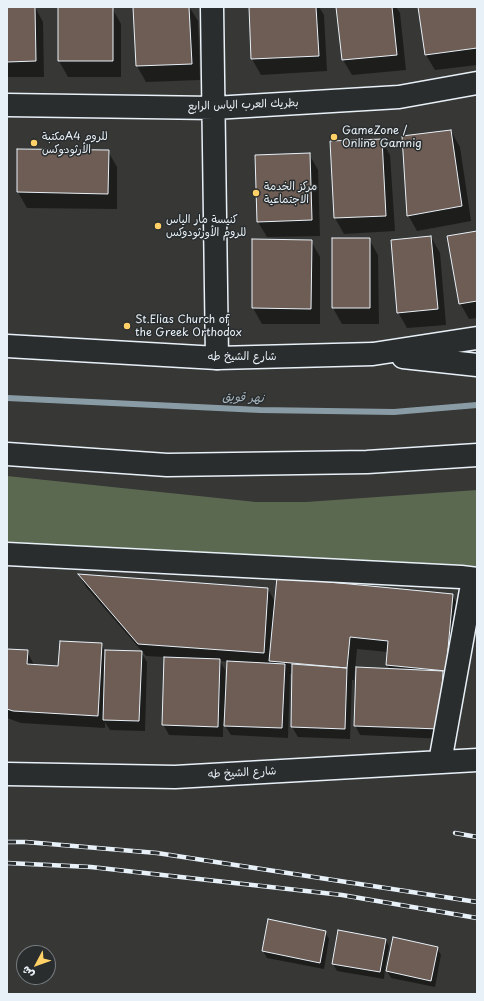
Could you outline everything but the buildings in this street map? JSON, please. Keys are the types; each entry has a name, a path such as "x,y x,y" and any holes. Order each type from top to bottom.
{"street":[{"path":"212,7 217,358"},
{"name":"بطريك العرب الياس الرابع","path":"7,105 214,108 399,97 477,83"},
{"name":"شارع الشيخ طه","path":"7,346 217,358 373,354 477,338"},
{"path":"373,354 477,365"},
{"path":"7,454 167,465 367,462 477,455"},
{"path":"7,554 445,576 475,579 440,762"},
{"name":"شارع الشيخ طه","path":"7,774 175,777 477,760"}],"green space":[{"path":"7,476 256,502 306,502 477,490 477,579 7,544"}],"waterway":[{"name":"نهر قويق","path":"7,398 260,410 394,412 477,405"}],"railway":[{"path":"455,833 477,837"},
{"path":"7,842 26,842 157,853 477,902"},
{"path":"7,863 91,867 342,895 477,918"}],"place":[{"name":"GameZone / Online Gamnig","path":"334,137"},
{"name":"مكتبةA4 للروم الأرثودوكس","path":"34,143"},
{"name":"مركز الخدمة الاجتماعية","path":"256,193"},
{"name":"كنيسة مار الياس للروم الأورثودوكس","path":"158,226"},
{"name":"St.Elias Church of the Greek Orthodox","path":"127,326"}]}
